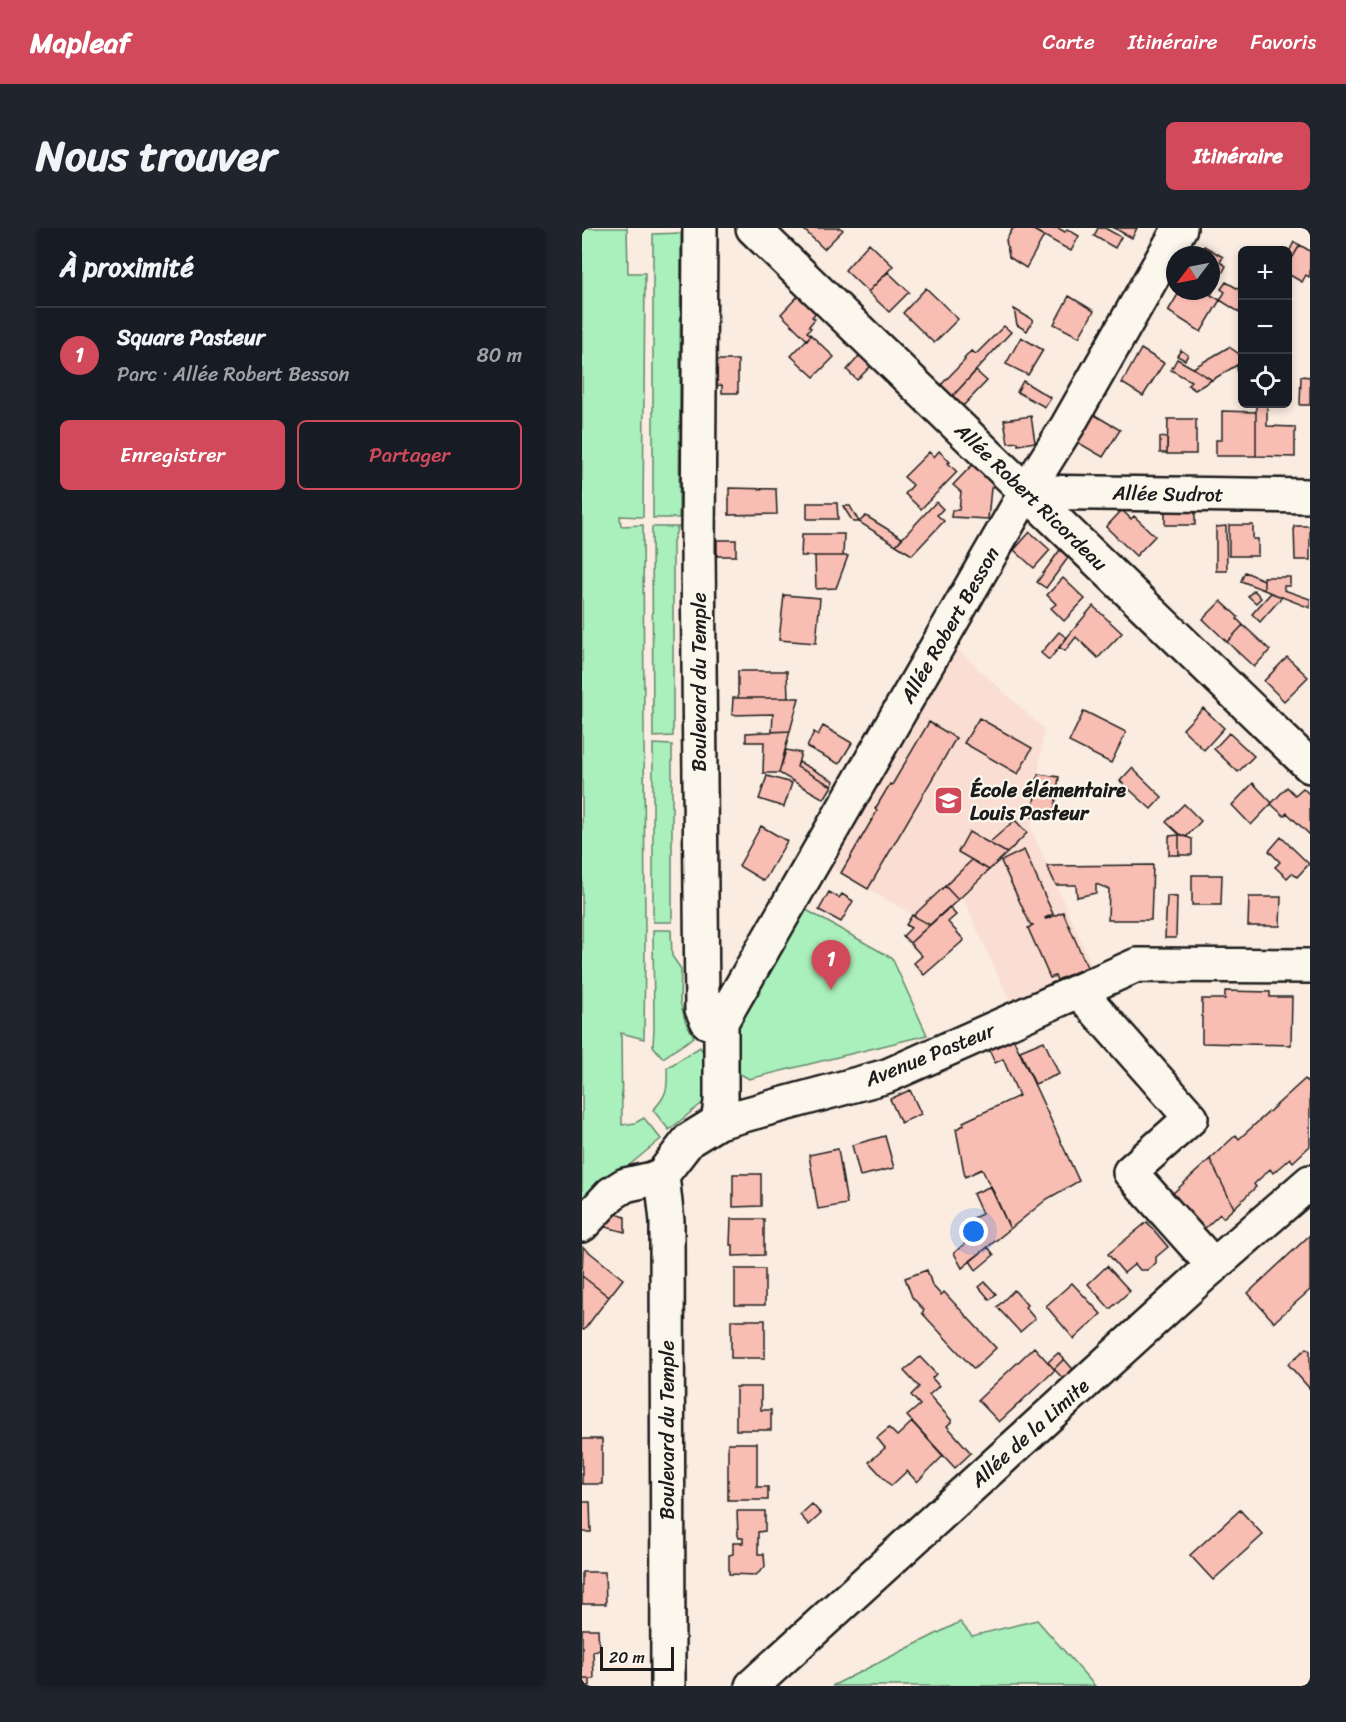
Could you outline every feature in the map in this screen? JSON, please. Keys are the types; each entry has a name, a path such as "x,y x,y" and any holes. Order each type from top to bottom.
{"street":[{"name":"Boulevard du Temple","path":"700,228 698,547 702,1009 708,1022 721,1022"},
{"name":"Allée Robert Ricordeau","path":"753,228 1310,766"},
{"name":"Allée Robert Besson","path":"721,1022 1180,228"},
{"name":"Allée Sudrot","path":"1026,492 1310,496"},
{"name":"Avenue Pasteur","path":"662,1175 689,1140 718,1122 887,1077 1137,965 1310,966"},
{"path":"1078,991 1191,1118 1130,1172 1214,1266"},
{"path":"718,1122 721,1102 721,1022"},
{"name":"Boulevard du Temple","path":"662,1175 667,1221 668,1686"},
{"path":"582,1225 611,1194 625,1185 662,1175"},
{"name":"Allée de la Limite","path":"752,1686 1214,1266 1310,1182"}],"shaded area":[{"name":"École élémentaire Louis Pasteur","path":"953,645 1044,729 1031,829 1095,972 1013,1009 962,896 930,925 826,865"}],"green space":[{"path":"582,228 627,228 628,273 645,273 643,517 620,516 621,526 643,525 644,1039 621,1033 622,1125 635,1123 644,1118 661,1139 627,1167 600,1185 582,1205"},
{"path":"681,233 679,518 653,518 653,234"},
{"path":"652,527 678,527 673,541 673,736 653,737"},
{"path":"653,744 672,745 672,922 653,922"},
{"path":"801,907 892,958 927,1035 749,1079 735,1071 735,1031"},
{"path":"653,930 671,930 672,956 681,969 680,1001 685,1020 694,1037 663,1058 653,1046"},
{"path":"700,1047 706,1056 706,1100 669,1130 653,1110 666,1091 667,1068"},
{"path":"1037,1620 1095,1686 832,1686 960,1622 972,1636"}],"building":[{"path":"802,228 841,228 843,230 824,249"},
{"path":"1013,228 1030,228 1044,236 1026,268 1009,257 1006,240"},
{"path":"1030,228 1058,228 1065,232 1067,229 1079,236 1071,251"},
{"path":"1098,228 1105,228 1121,237 1115,248 1094,236"},
{"path":"1114,228 1137,228 1132,238"},
{"path":"1294,242 1300,245 1292,258"},
{"path":"869,243 893,266 868,292 845,270"},
{"path":"1300,245 1310,251 1310,274 1309,277 1306,275 1302,282 1292,276 1292,258"},
{"path":"1220,262 1226,266 1220,277"},
{"path":"888,272 909,292 889,312 868,292"},
{"path":"1226,282 1238,289 1238,311 1220,300 1225,292 1221,289"},
{"path":"926,288 958,319 934,343 903,313"},
{"path":"799,295 817,312 812,317 815,319 809,326 811,328 807,332 811,335 807,340 781,314"},
{"path":"1069,296 1094,311 1079,337 1054,324"},
{"path":"1175,300 1220,300 1201,332 1168,311"},
{"path":"1014,309 1033,320 1027,331 1017,325"},
{"path":"1004,326 1011,332 950,399 939,387 971,351 976,354"},
{"path":"811,335 834,357 814,377 791,356"},
{"path":"1021,337 1043,350 1028,375 1006,364"},
{"path":"1229,347 1238,353 1238,364 1212,380 1193,368"},
{"path":"1141,349 1164,363 1143,396 1122,383"},
{"path":"1181,350 1188,355 1185,360 1177,356"},
{"path":"861,354 872,365 857,380 847,370"},
{"path":"1177,359 1212,380 1195,390 1188,385 1191,381 1171,370"},
{"path":"714,360 738,360 738,393 722,393 722,385 714,386"},
{"path":"976,371 987,381 961,408 950,399"},
{"path":"1301,376 1310,377 1310,405 1300,405"},
{"path":"1023,381 1051,398 1045,407 1017,392"},
{"path":"1256,408 1267,408 1267,426 1295,427 1295,457 1256,456"},
{"path":"1222,411 1256,412 1256,456 1216,456 1216,440 1222,440"},
{"path":"1093,414 1120,430 1103,457 1077,442"},
{"path":"1031,416 1035,442 1018,445 1018,442 1008,443 1004,420"},
{"path":"1168,419 1196,419 1196,454 1167,454"},
{"path":"1160,437 1167,438 1167,453 1160,453"},
{"path":"939,451 957,472 921,509 905,494 913,485 904,477 929,452 934,457"},
{"path":"974,463 996,484 991,488 988,519 951,517 952,510 959,510 961,492 953,485"},
{"path":"729,488 776,489 777,514 729,515"},
{"path":"936,502 943,509 937,515 944,521 912,555 896,545"},
{"path":"807,503 837,503 838,519 807,519"},
{"path":"843,506 850,506 859,522 853,522"},
{"path":"1165,508 1195,508 1195,525 1165,525"},
{"path":"1122,510 1131,519 1134,516 1155,536 1136,556 1106,527"},
{"path":"866,516 902,538 896,545 859,522"},
{"path":"1229,525 1253,525 1253,539 1258,539 1258,556 1229,556"},
{"path":"1226,526 1227,571 1216,571 1216,527"},
{"path":"1294,526 1310,526 1310,560 1295,560"},
{"path":"1030,532 1050,550 1034,568 1014,550"},
{"path":"802,534 844,534 843,556 801,556"},
{"path":"717,540 736,540 736,556 717,556"},
{"path":"1062,547 1070,555 1046,588 1037,582"},
{"path":"815,556 848,556 836,588 816,589"},
{"path":"1245,572 1264,580 1264,590 1241,581"},
{"path":"1264,577 1290,577 1290,586 1284,586 1284,590 1310,599 1310,608 1264,590"},
{"path":"1063,578 1085,599 1064,621 1051,608 1056,604 1047,595"},
{"path":"1254,590 1261,598 1256,603 1248,596"},
{"path":"1271,593 1282,597 1260,622 1252,614"},
{"path":"784,595 820,598 816,643 779,640"},
{"path":"1221,601 1243,625 1227,642 1203,619"},
{"path":"1093,606 1122,633 1098,658 1076,637 1065,651 1059,647"},
{"path":"1243,625 1270,650 1254,667 1227,642"},
{"path":"1059,632 1067,638 1049,660 1041,653"},
{"path":"1287,657 1308,677 1284,701 1264,681"},
{"path":"738,671 787,671 788,698 738,698"},
{"path":"733,698 799,698 790,731 772,732 773,714 732,715"},
{"path":"1203,708 1224,728 1204,750 1183,729"},
{"path":"1084,711 1126,732 1111,763 1069,742"},
{"path":"979,718 1032,748 1018,774 964,743"},
{"path":"929,722 956,738 868,889 841,873 877,811 875,809"},
{"path":"823,726 852,743 839,764 807,747 814,732 818,735"},
{"path":"790,731 779,773 763,773 764,742 746,742 746,733"},
{"path":"1229,733 1254,756 1238,772 1214,749"},
{"path":"786,750 801,753 797,767 832,786 824,799 779,773"},
{"path":"799,762 834,781 832,786 797,767"},
{"path":"1132,768 1162,797 1151,809 1120,781"},
{"path":"1038,774 1059,777 1053,820 1032,817"},
{"path":"767,776 792,783 784,807 759,799"},
{"path":"1253,783 1272,803 1251,825 1232,805"},
{"path":"1287,787 1295,795 1303,788 1310,795 1310,835 1287,813 1284,816 1271,804"},
{"path":"1184,804 1201,821 1186,837 1166,822"},
{"path":"1015,820 1027,833 1007,853 989,843"},
{"path":"761,826 787,841 764,881 739,866"},
{"path":"969,832 1007,853 989,870 958,852"},
{"path":"1179,834 1192,839 1192,855 1179,855"},
{"path":"1179,835 1179,855 1169,855 1169,836"},
{"path":"1281,837 1309,864 1297,877 1292,873 1287,878 1275,867 1280,862 1269,851"},
{"path":"1024,850 1053,914 1045,918 1063,912 1087,967 1057,980 1055,976 1050,978 1028,928 1033,925 1030,924 1001,861"},
{"path":"972,860 989,870 958,900 945,886"},
{"path":"1153,865 1151,920 1108,920 1109,889 1096,884 1096,893 1077,897 1076,885 1056,885 1047,866"},
{"path":"1192,875 1222,875 1221,905 1192,905"},
{"path":"945,886 958,900 930,925 913,916"},
{"path":"829,892 839,898 842,894 853,901 841,922 819,910"},
{"path":"1167,896 1177,897 1176,938 1165,938"},
{"path":"1249,897 1281,897 1280,926 1248,926"},
{"path":"949,907 956,915 948,922 964,940 924,975 914,963 922,956 910,943"},
{"path":"912,915 930,925 910,943 903,936 911,928 906,925"},
{"path":"1225,991 1270,992 1270,997 1292,997 1291,1045 1202,1043 1202,999 1225,999"},
{"path":"1012,1036 1079,1181 1047,1199 1010,1229 982,1169 965,1177 956,1129 964,1125 963,1122 1019,1096 1003,1059 995,1063 988,1047"},
{"path":"1044,1041 1059,1074 1035,1084 1020,1051"},
{"path":"1305,1079 1310,1084 1310,1146 1293,1162 1290,1158 1273,1173 1270,1169 1254,1184 1256,1187 1234,1208 1210,1159 1236,1135 1239,1139"},
{"path":"910,1090 921,1114 901,1123 890,1099"},
{"path":"885,1136 894,1168 860,1176 852,1145"},
{"path":"838,1149 847,1204 818,1209 809,1155"},
{"path":"1210,1159 1234,1208 1223,1218 1220,1214 1203,1230 1171,1195"},
{"path":"733,1174 761,1174 761,1206 733,1207"},
{"path":"991,1186 1010,1229 962,1268 954,1253 970,1239 963,1223 982,1214 973,1194"},
{"path":"614,1213 625,1217 625,1232 602,1226"},
{"path":"731,1219 764,1219 764,1255 733,1256 733,1245 730,1245"},
{"path":"1147,1222 1168,1247 1156,1257 1156,1263 1147,1270 1140,1270 1135,1264 1124,1273 1108,1254"},
{"path":"1310,1235 1310,1290 1274,1322 1248,1293"},
{"path":"583,1247 623,1279 609,1297 582,1276"},
{"path":"988,1247 994,1255 976,1270 970,1261"},
{"path":"1107,1266 1130,1291 1110,1309 1088,1284"},
{"path":"735,1269 765,1269 765,1305 735,1305"},
{"path":"927,1270 932,1285 941,1295 944,1292 996,1348 974,1369 922,1313 924,1310 912,1297 905,1278"},
{"path":"582,1276 609,1297 584,1330 582,1329"},
{"path":"985,1282 996,1294 990,1300 979,1287"},
{"path":"1072,1283 1101,1314 1074,1339 1046,1306"},
{"path":"1014,1290 1035,1319 1020,1332 997,1307"},
{"path":"731,1320 765,1320 765,1358 731,1358"},
{"path":"1034,1347 1055,1370 999,1422 978,1400"},
{"path":"1307,1348 1310,1351 1310,1389 1288,1364"},
{"path":"1058,1353 1064,1359 1054,1369 1048,1362"},
{"path":"920,1357 936,1374 932,1378 939,1386 929,1395 952,1421 947,1426 971,1453 955,1468 907,1416 920,1405 911,1395 919,1387 904,1371"},
{"path":"1064,1359 1079,1376 1069,1385 1054,1369"},
{"path":"736,1387 761,1387 761,1410 771,1410 771,1430 736,1430"},
{"path":"912,1422 943,1456 917,1482 907,1471 891,1486 869,1462 885,1448 877,1438 889,1428 897,1436"},
{"path":"582,1439 602,1439 602,1484 582,1484"},
{"path":"728,1443 757,1443 757,1487 768,1487 768,1500 728,1500"},
{"path":"582,1502 590,1502 591,1532 582,1532"},
{"path":"812,1504 821,1514 809,1525 800,1515"},
{"path":"1240,1510 1263,1535 1213,1580 1190,1555"},
{"path":"737,1511 765,1511 765,1531 758,1532 758,1554 764,1554 765,1567 756,1575 729,1574 729,1555 733,1554 733,1543 743,1543 743,1538 739,1538 738,1535"},
{"path":"582,1572 605,1572 606,1604 582,1604"},
{"path":"582,1629 598,1629 599,1650 593,1651 594,1679 582,1679"},
{"path":"582,1679 590,1679 590,1686 582,1686"}],"place":[{"name":"École élémentaire Louis Pasteur","path":"949,801"},
{"name":"Square Pasteur","path":"831,990"}]}
